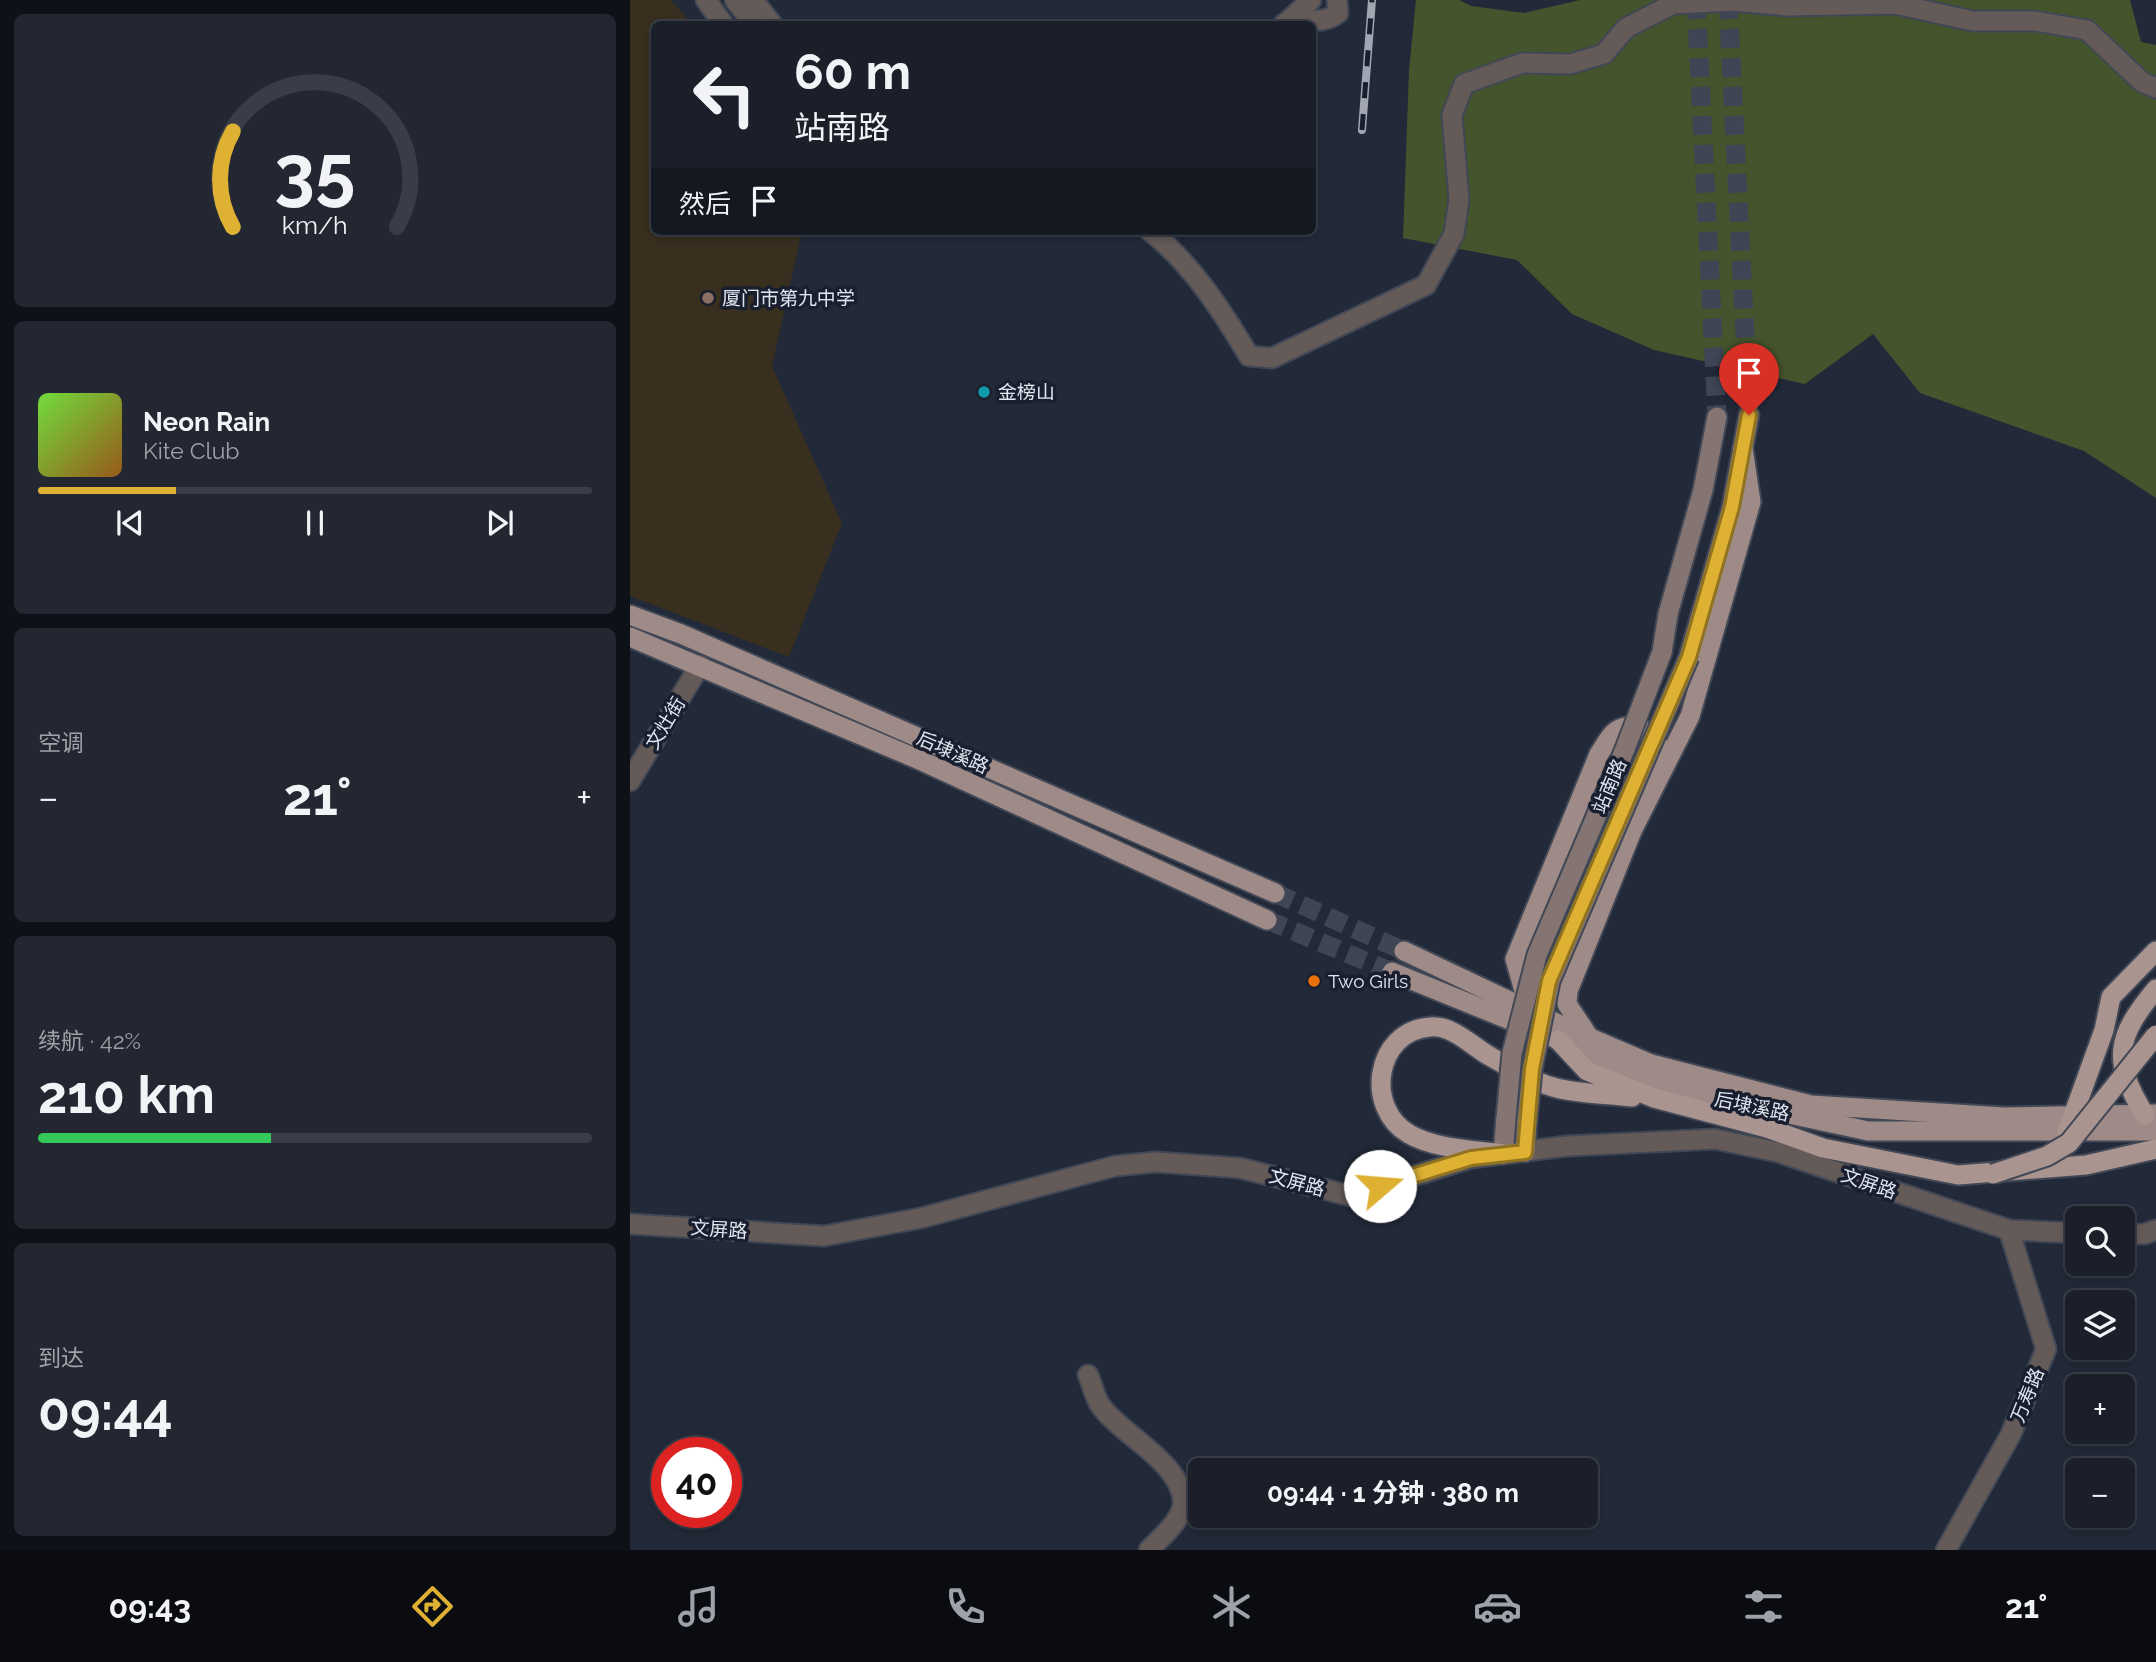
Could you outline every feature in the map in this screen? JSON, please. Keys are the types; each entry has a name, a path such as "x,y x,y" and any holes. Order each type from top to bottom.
{"highway":[{"path":"2070,1124 2104,1030 2111,997 2156,951"},
{"path":"2104,1030 2142,992 2156,982"},
{"path":"2152,1120 2130,1090 2120,1055 2130,1020 2156,989"},
{"path":"1503,1154 1434,1142 1409,1134 1392,1118 1382,1098 1383,1062 1403,1036 1432,1026 1452,1031 1488,1055 1552,1087 1661,1100"},
{"path":"1993,1174 2047,1156 2069,1143 2156,1035"},
{"path":"1558,1040 1587,1071 1661,1100 1767,1128 1823,1148 1864,1158 1958,1175 1993,1174 2086,1165 2156,1149"}],"main road":[{"name":"站南路","path":"1525,1152 1532,1069 1549,981 1689,657 1732,507 1749,415"},
{"name":"站南路","path":"1503,1154 1512,1053 1537,955 1625,749 1662,652 1668,614 1703,490 1717,417"},
{"path":"1590,1038 1567,1004 1568,991 1632,831 1690,716 1732,578 1751,502 1743,449"},
{"name":"后埭溪路","path":"630,615 693,639 1275,893"},
{"name":"后埭溪路","path":"630,637 922,761 1267,920"},
{"path":"1525,998 1515,959 1599,754 1614,732 1623,727 1638,727 1650,733 1661,752 1653,791"},
{"path":"1404,950 1651,1064 1811,1105 2004,1117 2070,1124 2152,1120"},
{"name":"后埭溪路","path":"1392,972 1684,1091 1868,1131 2070,1124 2134,1132 2152,1120"}],"street":[{"path":"706,0 721,21"},
{"path":"735,0 752,21"},
{"path":"753,0 770,21"},
{"path":"1288,21 1311,0"},
{"path":"1316,23 1329,20 1338,13 1337,0"},
{"path":"1155,235 1218,304 1249,356 1272,358 1426,285 1454,234 1459,199 1452,115 1464,84 1522,63 1570,64 1604,54 1626,28 1672,4 1895,4 1973,21 2035,21 2087,30 2141,82 2156,88"},
{"path":"1290,21 1296,18 1309,21"},
{"name":"文灶街","path":"630,781 700,665"},
{"name":"文屏路","path":"630,1224 824,1236 921,1219 1115,1166 1156,1162 1240,1167 1351,1196 1471,1158 1567,1146 1715,1139 1778,1152 2009,1230 2065,1232"},
{"name":"万寿路","path":"1946,1550 2011,1434 2046,1349 2009,1230"},
{"path":"2135,1234 2156,1230"},
{"path":"1088,1375 1101,1405 1158,1459 1178,1484 1183,1503 1177,1519 1149,1550"}],"shaded area":[{"name":"厦门市第九中学","path":"630,0 671,0 689,21 651,21 651,235 801,235 772,366 842,523 789,657 630,596"}],"green space":[{"path":"1416,0 1459,0 1471,6 1524,13 1580,0 2130,0 2141,42 2156,45 2156,498 2084,451 1920,393 1873,334 1805,384 1654,350 1572,314 1517,260 1403,238 1409,70"}],"tunnel":[{"path":"1696,0 1717,417"},
{"path":"1728,0 1749,415"},
{"path":"1275,893 1404,951"},
{"path":"1267,920 1392,972"}],"railway":[{"path":"1362,130 1372,0"}],"place":[{"name":"厦门市第九中学","path":"708,298"},
{"name":"金榜山","path":"984,392"},
{"name":"Two Girls","path":"1314,981"}],"route":[{"path":"1380,1186 1471,1158 1525,1152 1532,1069 1549,981 1644,767 1689,657 1732,507 1749,415"}]}
